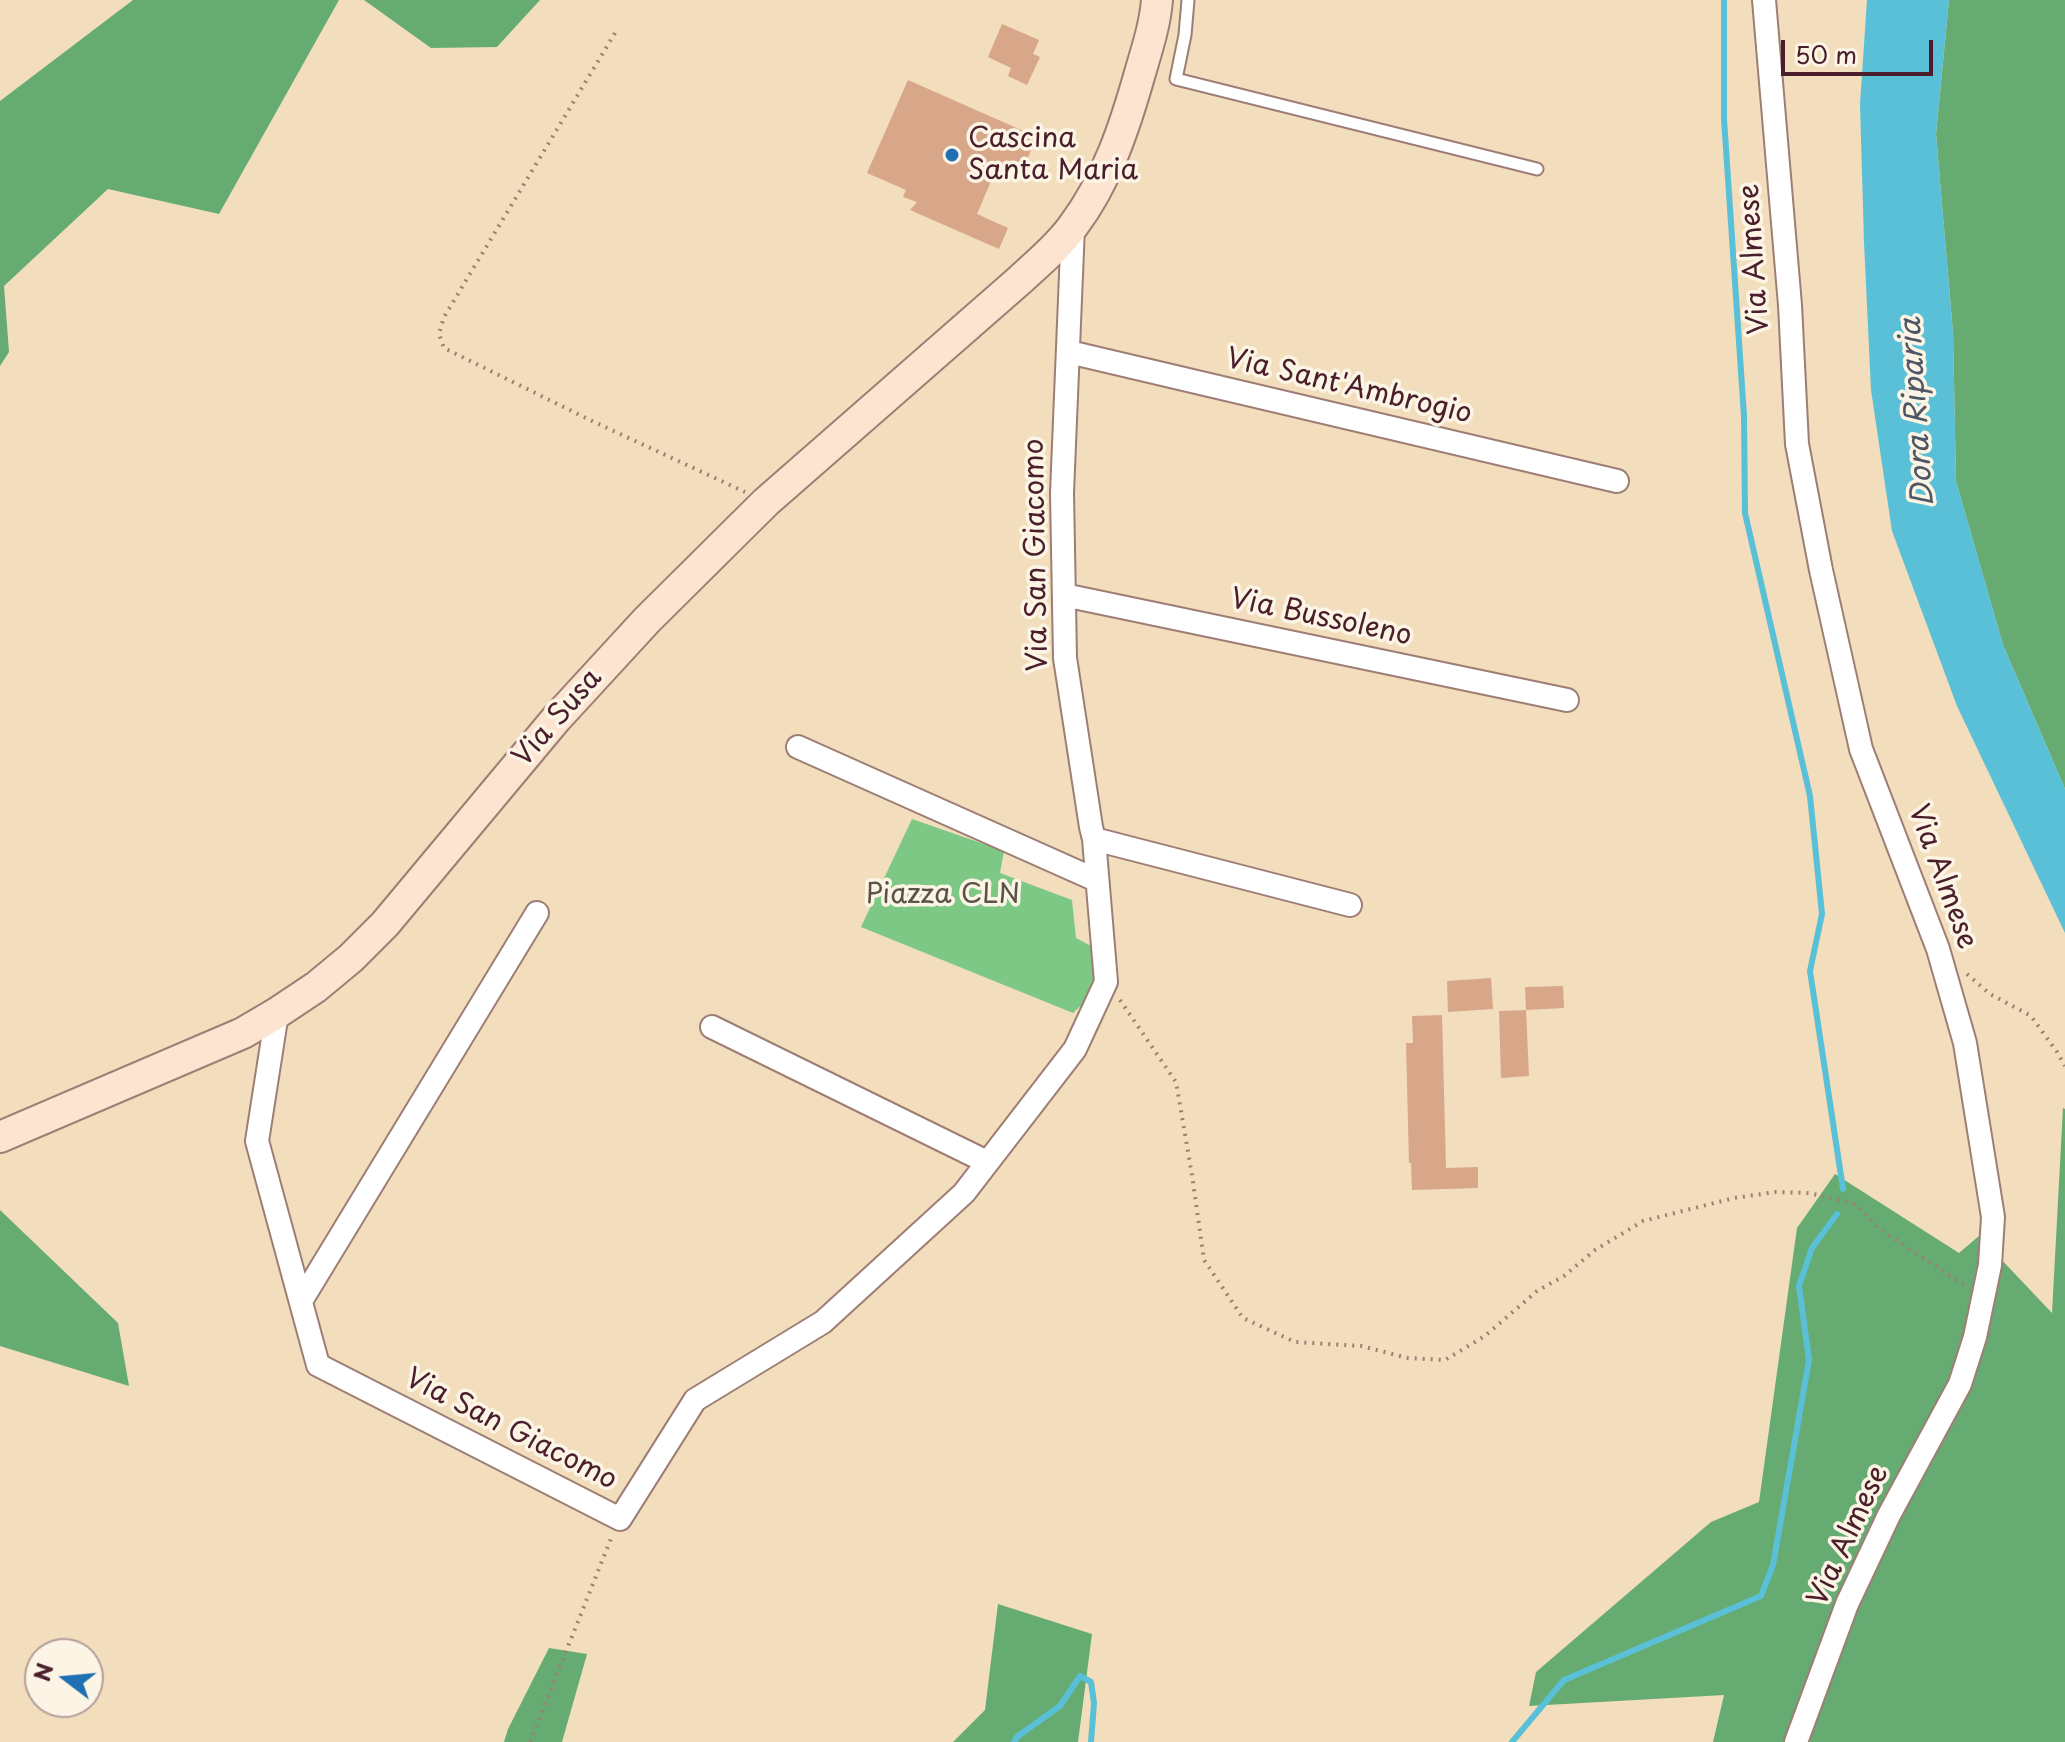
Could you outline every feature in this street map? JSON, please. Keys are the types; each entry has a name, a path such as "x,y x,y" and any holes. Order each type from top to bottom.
{"main road":[{"name":"Via Susa","path":"0,1137 243,1033 316,987 351,958 385,924 584,688 647,620 766,502 1021,279 1073,226 1105,172 1120,136 1146,54 1157,0"}],"street":[{"name":"Via Almese","path":"1764,0 1790,305 1797,444 1861,749 1938,949 1965,1043 1993,1217 1990,1265 1975,1337 1960,1384 1889,1515 1847,1604 1796,1742"},
{"name":"Via San Giacomo","path":"277,1013 257,1141 318,1365 620,1519 695,1400 823,1322 964,1193 1075,1049 1106,982 1094,839 1065,658 1062,493 1073,226"},
{"name":"Via Sant'Ambrogio","path":"1069,352 1617,481"},
{"name":"Via Bussoleno","path":"1064,595 1567,700"},
{"path":"798,747 1096,880"},
{"path":"1094,839 1350,905"},
{"path":"301,1301 537,913"},
{"path":"712,1027 987,1162"}],"lane":[{"path":"1188,0 1176,79 1537,169"}],"path":[{"path":"615,33 444,317 439,334 444,348 766,502"},
{"path":"1938,949 1990,994 2031,1016 2065,1066"},
{"path":"1106,982 1176,1082 1204,1260 1243,1318 1295,1342 1361,1346 1408,1358 1445,1360 1485,1336 1537,1291 1564,1276 1595,1250 1643,1221 1734,1198 1776,1192 1809,1193 1856,1204 1878,1228 1983,1299"},
{"path":"530,1742 620,1519"}],"green space":[{"path":"133,0 339,0 219,214 108,189 4,286 9,352 0,366 0,101"},
{"path":"364,0 540,0 497,47 431,48"},
{"path":"1949,0 2065,0 2065,789 2003,645 1956,481 1953,333 1936,134"},
{"name":"Piazza CLN","path":"912,819 1004,851 1000,873 1072,900 1076,938 1103,952 1106,982 1073,1013 861,927"},
{"path":"2063,1108 2065,1742 1713,1742 1724,1695 1529,1706 1536,1672 1711,1522 1759,1502 1797,1228 1835,1174 1959,1253 1979,1236 2052,1313"},
{"path":"0,1210 118,1323 129,1386 0,1346"},
{"path":"998,1604 1092,1634 1078,1742 953,1742 985,1710"},
{"path":"549,1648 587,1654 562,1742 504,1742 508,1729"}],"water":[{"name":"Dora Riparia","path":"1867,0 1949,0 1936,134 1953,333 1956,481 2003,645 2065,789 2065,933 1957,706 1892,531 1871,390 1864,242 1860,104"}],"building":[{"path":"1002,24 1039,40 1033,54 1040,57 1027,85 1008,76 1011,68 988,57"},
{"name":"Cascina Santa Maria","path":"908,80 1037,137 1017,182 995,172 977,214 1008,228 999,249 910,210 917,202 903,197 906,190 867,173"},
{"path":"1491,978 1493,1009 1448,1012 1447,981"},
{"path":"1563,986 1564,1008 1526,1010 1525,987"},
{"path":"1526,1010 1529,1076 1501,1078 1499,1011"},
{"path":"1442,1015 1446,1168 1478,1167 1478,1188 1412,1190 1406,1043 1413,1043 1412,1016"}],"waterway":[{"path":"1724,0 1724,119 1744,416 1745,513 1810,796 1822,914 1810,971 1843,1189"},
{"path":"1512,1742 1564,1680 1761,1596 1773,1565 1809,1360 1799,1286 1812,1248 1837,1214"},
{"path":"1014,1742 1060,1706 1080,1676 1091,1682 1094,1703 1091,1742"}],"place":[{"name":"Cascina Santa Maria","path":"952,155"}]}
